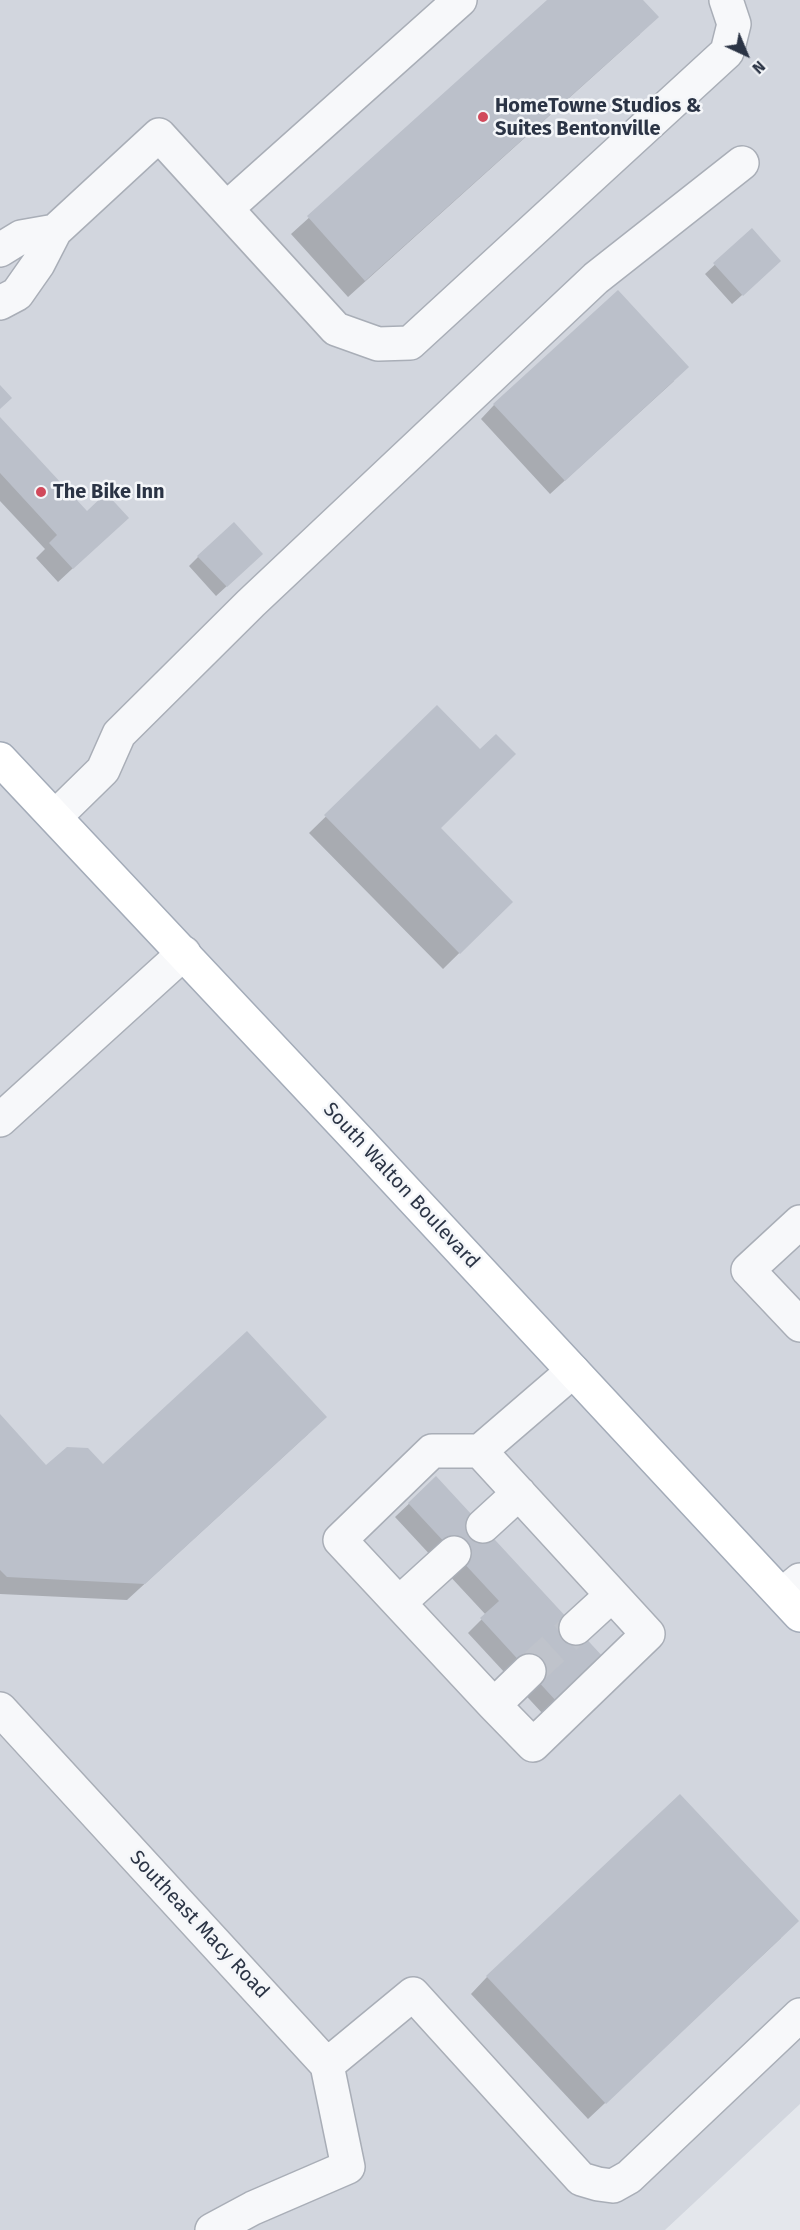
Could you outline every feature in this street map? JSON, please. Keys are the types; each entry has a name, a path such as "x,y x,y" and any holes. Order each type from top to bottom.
{"main road":[{"name":"South Walton Boulevard","path":"0,759 573,1371 794,1596"}],"street":[{"path":"227,208 460,0"},
{"path":"0,303 17,294 38,264 55,231 159,135 336,329 378,344 410,343 727,52 734,24 726,0"},
{"path":"55,817 103,770 119,734 251,603 596,278 742,163"},
{"path":"0,250 21,237 55,231"},
{"path":"0,1120 184,953"},
{"path":"790,1315 748,1270 800,1222"},
{"path":"480,1451 648,1634 533,1744 340,1540 432,1451 480,1451 573,1371"},
{"path":"483,1526 519,1493"},
{"path":"399,1603 454,1553"},
{"path":"576,1628 612,1594"},
{"path":"494,1705 529,1671"},
{"name":"Southeast Macy Road","path":"0,1709 327,2065"},
{"path":"212,2230 253,2208 348,2167 327,2065 413,1994 581,2179 613,2186 629,2177 800,2015"}],"shaded area":[{"path":"0,0 800,0 800,2104 665,2230 0,2230"}],"building":[{"name":"HomeTowne Studios & Suites Bentonville","path":"547,0 643,0 659,17 365,281 307,216"},
{"path":"752,228 781,261 743,296 713,263"},
{"path":"618,290 689,367 565,481 493,404"},
{"path":"0,385 12,398 0,409"},
{"path":"0,417 87,511 106,493 129,518 73,569 49,543 57,535 0,473"},
{"path":"234,522 263,554 227,587 197,556"},
{"path":"437,705 480,749 496,734 516,754 441,828 513,902 460,954 324,815"},
{"path":"247,1331 327,1417 145,1584 7,1577 0,1570 0,1414 46,1465 67,1447 88,1448 103,1464"},
{"path":"436,1476 604,1658 557,1702 480,1618 499,1601 408,1503"},
{"path":"680,1794 799,1921 606,2104 486,1976"}],"tunnel":[{"path":"529,1671 576,1628"}],"place":[{"name":"HomeTowne Studios & Suites Bentonville","path":"483,117"},
{"name":"The Bike Inn","path":"41,492"}]}
